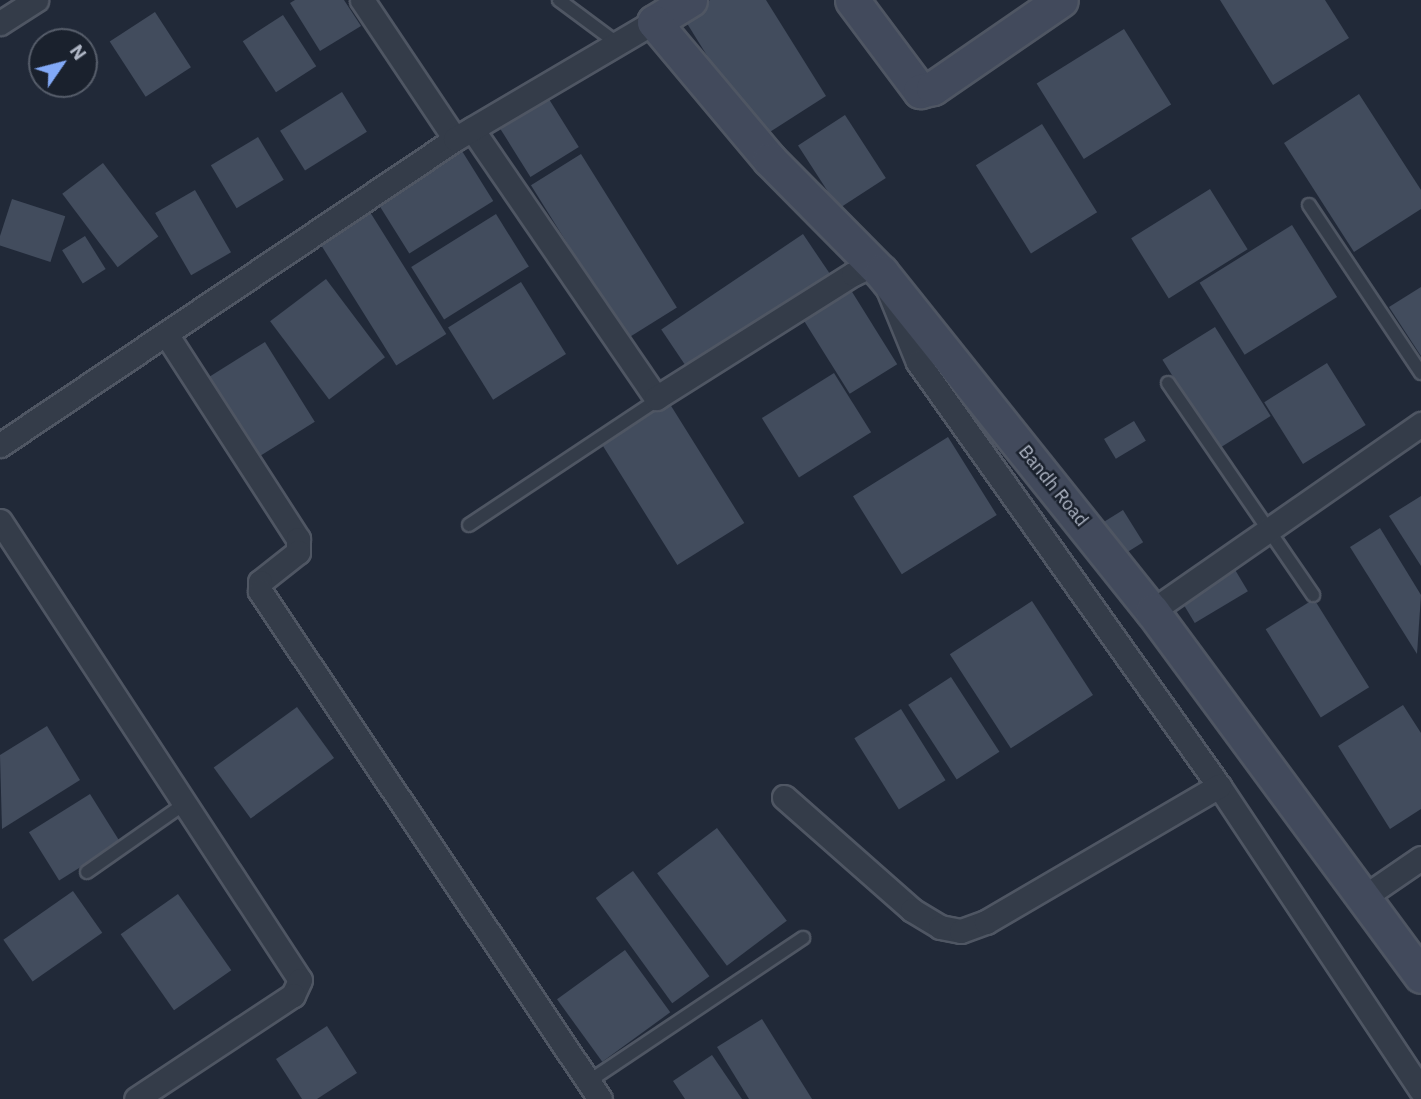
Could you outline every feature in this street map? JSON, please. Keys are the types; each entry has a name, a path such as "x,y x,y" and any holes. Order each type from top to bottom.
{"street":[{"path":"0,23 36,0"},
{"path":"362,0 660,398 853,274 866,268 881,272 918,362 1219,786 1421,1090"},
{"path":"0,445 464,134 690,0"},
{"path":"852,0 919,91 933,88 1061,0"},
{"name":"Bandh Road","path":"654,22 770,160 881,272 1152,611 1421,976"},
{"path":"166,334 299,539 298,552 260,582 260,591 594,1090"},
{"path":"1152,611 1421,424"},
{"path":"0,521 300,980 293,995 136,1099"},
{"path":"784,797 912,910 940,927 961,931 986,922 1219,786"},
{"path":"1364,897 1421,858"}],"lane":[{"path":"559,0 617,43"},
{"path":"1309,205 1421,373"},
{"path":"1168,383 1313,594"},
{"path":"468,525 660,398"},
{"path":"87,872 184,804"},
{"path":"594,1090 803,938"}],"building":[{"path":"295,0 344,0 361,26 320,51 290,3"},
{"path":"710,0 766,0 826,96 759,139 683,17"},
{"path":"1220,0 1325,0 1349,38 1273,85"},
{"path":"155,12 191,67 146,97 110,41"},
{"path":"283,15 316,66 276,92 243,41"},
{"path":"1124,29 1171,104 1084,159 1037,84"},
{"path":"342,92 367,132 305,171 280,131"},
{"path":"1359,94 1421,190 1421,209 1354,252 1284,143"},
{"path":"547,96 579,147 530,177 499,126"},
{"path":"845,115 886,178 839,208 798,145"},
{"path":"1042,124 1097,212 1031,254 976,165"},
{"path":"258,137 284,180 237,208 211,165"},
{"path":"462,151 493,201 409,253 378,203"},
{"path":"581,154 677,307 627,339 531,185"},
{"path":"103,163 158,236 118,267 62,194"},
{"path":"1210,189 1248,249 1169,298 1131,238"},
{"path":"195,190 231,252 191,275 155,213"},
{"path":"12,199 65,216 50,262 0,246 0,236"},
{"path":"370,212 446,334 396,365 320,243"},
{"path":"496,214 529,267 444,320 411,267"},
{"path":"1292,225 1337,297 1245,355 1200,283"},
{"path":"803,234 832,277 690,373 661,330"},
{"path":"85,236 106,269 83,283 62,250"},
{"path":"326,279 385,357 329,399 270,321"},
{"path":"521,282 566,354 493,400 448,328"},
{"path":"849,287 897,364 850,394 802,317"},
{"path":"1421,287 1421,356 1389,307"},
{"path":"1215,327 1271,416 1218,449 1162,360"},
{"path":"265,342 315,422 258,457 208,378"},
{"path":"1327,363 1366,425 1303,464 1264,402"},
{"path":"834,373 871,432 799,477 762,418"},
{"path":"668,401 744,523 677,565 601,443"},
{"path":"1134,421 1146,441 1116,459 1104,439"},
{"path":"948,437 997,515 902,574 853,496"},
{"path":"1421,496 1421,566 1389,516"},
{"path":"1123,510 1143,542 1120,557 1100,524"},
{"path":"1380,528 1421,595 1417,654 1350,547"},
{"path":"1234,568 1248,591 1195,623 1181,600"},
{"path":"1314,599 1369,687 1321,717 1266,629"},
{"path":"1032,601 1093,695 1011,748 950,654"},
{"path":"951,677 999,752 957,779 908,705"},
{"path":"1403,705 1421,733 1421,809 1390,829 1338,746"},
{"path":"297,707 334,758 251,819 214,768"},
{"path":"901,709 946,780 899,809 854,738"},
{"path":"47,726 80,780 2,829 0,755"},
{"path":"90,794 120,842 59,880 29,832"},
{"path":"717,828 787,921 727,966 657,873"},
{"path":"633,871 709,976 672,1003 596,898"},
{"path":"73,891 102,933 33,982 3,940"},
{"path":"178,894 231,970 174,1010 121,934"},
{"path":"625,950 670,1012 602,1062 557,999"},
{"path":"762,1019 812,1099 749,1099 717,1047"},
{"path":"327,1026 357,1073 317,1099 302,1099 276,1059"},
{"path":"712,1055 742,1099 685,1099 673,1081"}]}
